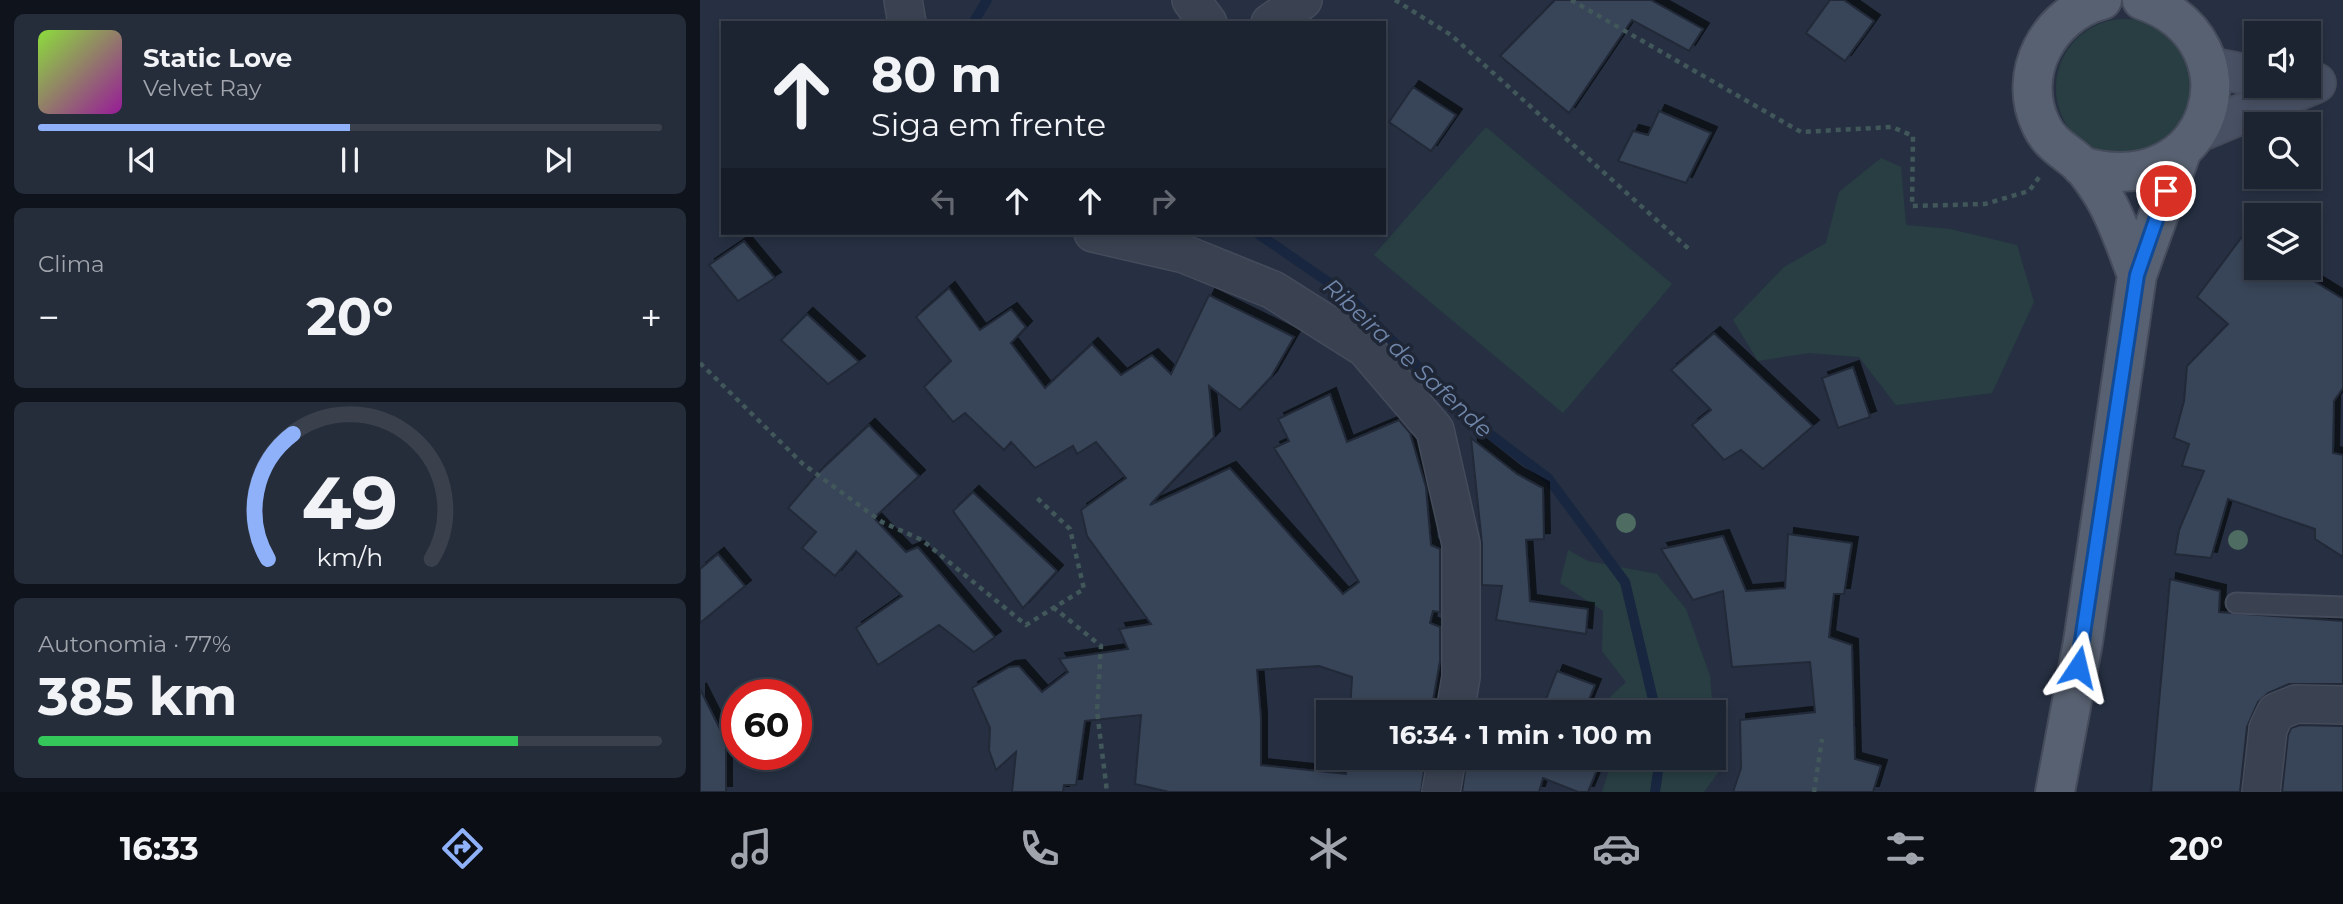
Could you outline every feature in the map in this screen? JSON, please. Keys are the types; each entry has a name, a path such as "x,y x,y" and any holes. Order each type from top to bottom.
{"main road":[{"path":"2102,0 2062,10 2044,43 2034,70 2033,99 2041,126 2103,196 2137,275"},
{"path":"2070,158 2109,174 2138,173 2165,164 2189,142 2203,122 2210,95 2208,67 2199,43 2183,22 2162,7 2142,0"},
{"path":"2055,792 2083,642 2137,275 2189,142"}],"street":[{"path":"903,0 907,21"},
{"path":"1191,0 1207,21"},
{"path":"1273,21 1303,0"},
{"path":"2208,67 2244,74"},
{"path":"2189,142 2322,83"},
{"path":"1111,235 1137,238 1273,290 1365,348 1435,430 1461,544 1461,677 1457,700"},
{"path":"2261,792 2268,729 2276,712 2295,704 2343,705"},
{"path":"1441,792 1445,770"}],"lane":[{"path":"2236,603 2343,607"}],"path":[{"path":"1395,0 1451,35 1690,250"},
{"path":"1571,0 1801,132 1892,127 1913,136 1913,205 1985,204 2029,191 2070,158"},
{"path":"700,363 803,464 882,522 922,540 1026,625 1084,589 1070,529 1036,497"},
{"path":"1053,607 1101,646 1097,711 1107,792"},
{"path":"1814,792 1822,739"}],"green space":[{"path":"2125,19 2151,25 2174,39 2188,62 2194,88 2188,114 2174,137 2151,151 2125,157 2099,151 2076,137 2062,114 2056,88 2062,62 2076,39 2099,25"},
{"path":"1486,127 1672,284 1563,413 1374,255"},
{"path":"1881,158 1901,167 1906,225 1950,229 2017,245 2034,302 1992,393 1896,405 1859,357 1809,353 1758,361 1733,320 1784,267 1826,243 1839,192"},
{"path":"1568,550 1588,561 1657,574 1686,609 1710,676 1712,700 1607,700 1626,682 1602,651 1603,611 1560,583"},
{"path":"1609,770 1720,770 1704,792 1602,792"}],"building":[{"path":"1555,0 1651,0 1703,29 1689,51 1632,20 1569,113 1500,56"},
{"path":"1830,0 1844,0 1874,21 1845,61 1806,33"},
{"path":"1413,87 1456,115 1431,151 1389,122"},
{"path":"1659,111 1711,133 1686,183 1618,161 1633,131 1648,135"},
{"path":"2244,234 2244,280 2313,280 2343,299 2343,388 2334,401 2333,453 2343,455 2343,557 2315,539 2315,529 2228,499 2211,558 2175,554 2179,530 2204,471 2182,466 2189,444 2174,438 2184,401 2187,366 2228,324 2197,297"},
{"path":"744,241 775,278 738,301 709,265"},
{"path":"949,288 980,330 1011,309 1026,327 1011,343 1045,388 1092,344 1121,375 1152,355 1171,374 1209,295 1294,337 1271,377 1240,410 1209,386 1214,437 1150,505 1230,468 1343,594 1359,582 1274,448 1289,441 1278,419 1330,394 1347,442 1399,420 1410,433 1426,487 1431,545 1440,549 1440,612 1433,611 1430,623 1440,627 1440,661 1433,700 1351,700 1352,677 1319,666 1257,670 1261,765 1346,774 1346,770 1424,770 1421,792 1169,792 1135,784 1141,715 1085,721 1076,785 1064,785 1063,792 1012,792 1016,752 996,770 989,750 990,728 972,688 1009,667 1019,666 1042,692 1068,672 1059,659 1128,649 1119,629 1151,624 1087,536 1081,510 1126,478 1096,442 1077,454 1073,446 1035,468 1011,442 1004,450 965,413 953,422 924,387 951,361 916,317"},
{"path":"807,314 859,362 828,384 781,340"},
{"path":"1714,333 1813,426 1763,469 1741,450 1724,460 1692,425 1711,410 1671,370"},
{"path":"1853,367 1870,417 1838,428 1822,378"},
{"path":"869,425 919,476 874,518 906,552 918,547 995,637 974,652 939,625 878,665 856,628 902,596 856,551 835,576 802,548 816,532 788,508 818,473"},
{"path":"1471,438 1517,474 1543,488 1544,539 1526,540 1530,601 1588,609 1586,634 1496,620 1502,586 1482,585 1482,544"},
{"path":"973,492 1057,571 1023,608 953,511"},
{"path":"1788,534 1852,543 1844,594 1834,594 1829,637 1852,645 1855,759 1881,766 1873,792 1733,792 1741,768 1740,720 1815,712 1810,662 1732,667 1723,591 1693,600 1661,549 1723,536 1746,591 1785,588"},
{"path":"718,554 745,586 700,623 700,569"},
{"path":"2170,579 2220,591 2219,612 2343,621 2343,684 2289,684 2268,693 2258,702 2247,727 2240,792 2151,792"},
{"path":"1557,671 1595,685 1589,700 1546,700"},
{"path":"700,689 721,731 721,770 726,770 726,792 700,792"},
{"path":"2300,725 2343,726 2343,792 2282,792 2288,735 2291,728"},
{"path":"1465,770 1597,770 1588,792 1578,792 1543,778 1539,792 1462,792"}],"waterway":[{"name":"Ribeira de Safende","path":"974,21 987,0"},
{"name":"Ribeira de Safende","path":"1260,235 1347,295 1471,420 1548,478 1625,582 1653,700"},
{"name":"Ribeira de Safende","path":"1655,792 1658,770"}],"route":[{"path":"2078,667 2137,275 2166,191"}]}
